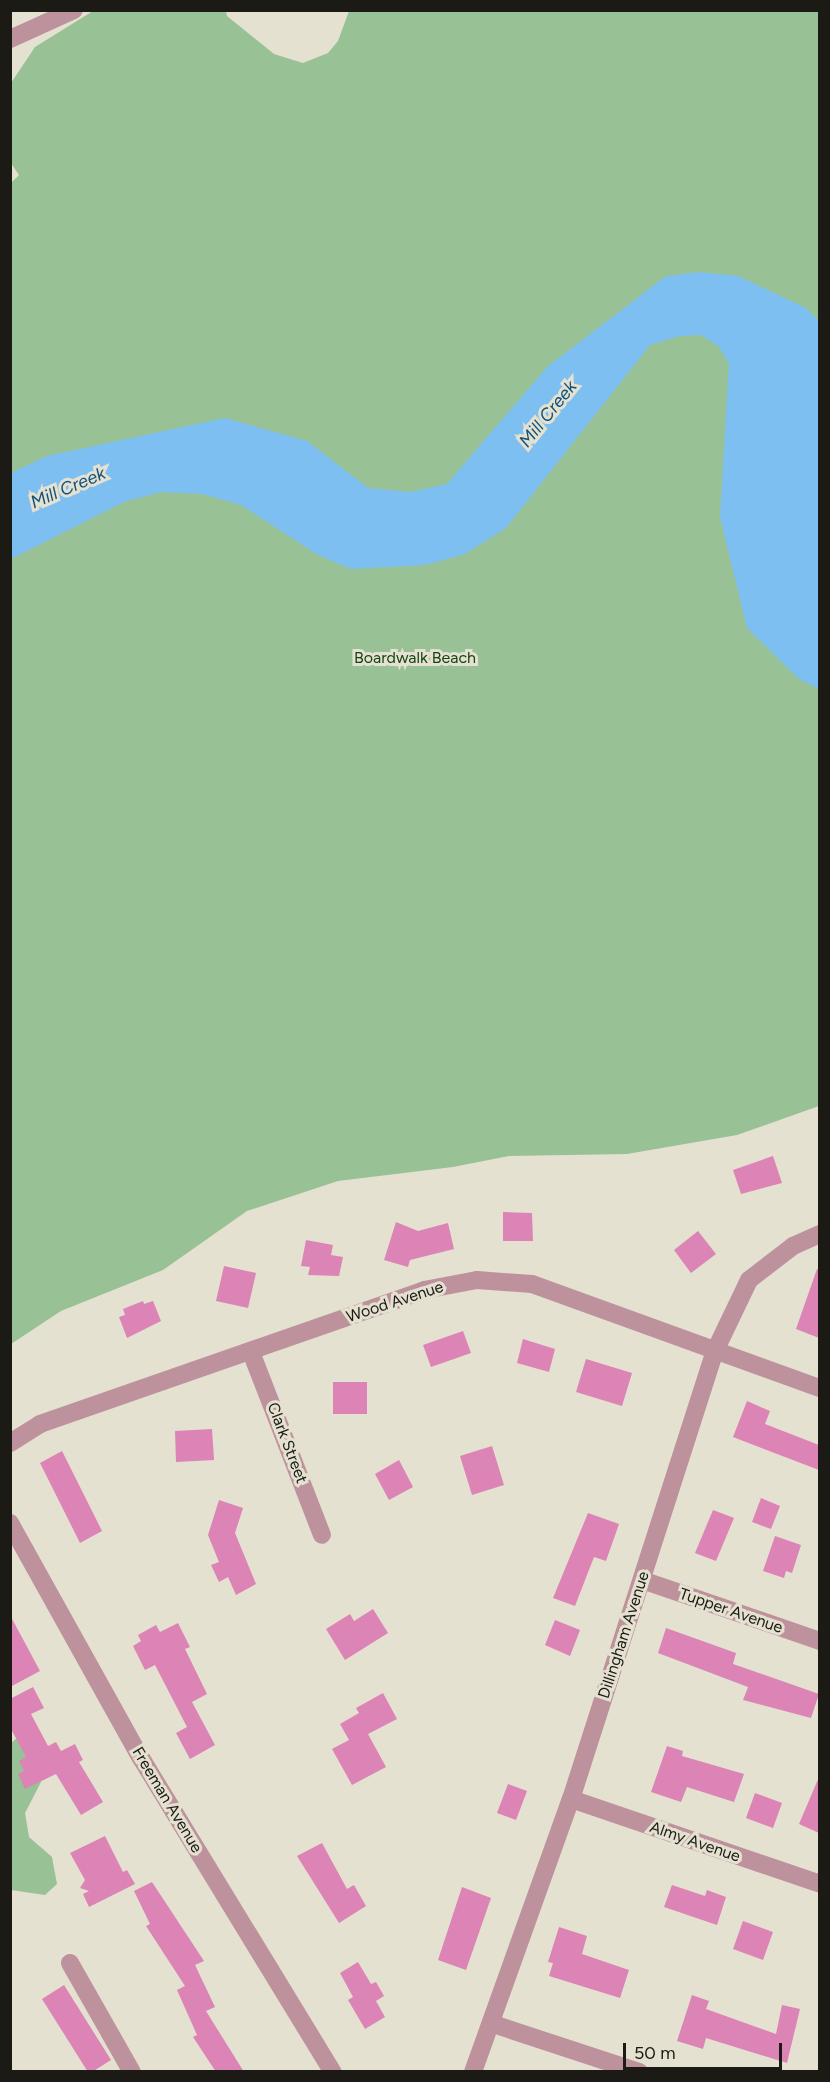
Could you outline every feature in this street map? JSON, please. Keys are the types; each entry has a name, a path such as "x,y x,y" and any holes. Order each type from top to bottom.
{"street":[{"path":"10,39 74,10"},
{"name":"Dillingham Avenue","path":"473,2072 493,2024 570,1799 716,1351 749,1280 793,1246 819,1234"},
{"name":"Wood Avenue","path":"10,1443 40,1424 424,1290 477,1280 532,1284 819,1388"},
{"name":"Clark Street","path":"251,1352 322,1535"},
{"name":"Freeman Avenue","path":"10,1523 141,1758 332,2071"},
{"name":"Tupper Avenue","path":"642,1581 819,1641"},
{"name":"Almy Avenue","path":"570,1799 819,1884"},
{"path":"70,1963 132,2072"},
{"path":"493,2024 639,2072"}],"green space":[{"name":"Boardwalk Beach","path":"93,11 226,11 227,16 274,54 303,63 328,53 338,41 349,11 819,11 819,1106 737,1135 627,1154 509,1156 453,1167 338,1181 247,1211 163,1270 61,1311 11,1344 10,184 19,175 11,163 11,83 35,47"},
{"path":"36,1734 45,1740 41,1782 25,1813 29,1837 52,1857 57,1884 45,1895 11,1890 10,1744 18,1737"}],"water":[{"name":"Mill Creek","path":"700,272 738,276 806,308 819,321 819,689 799,679 747,628 720,517 729,363 718,346 701,335 680,336 650,345 506,528 465,554 426,565 351,569 318,555 241,505 202,494 161,492 124,502 11,559 11,473 47,456 225,418 307,441 368,488 411,492 447,484 547,367 666,276"}],"building":[{"path":"773,1156 782,1183 741,1194 733,1170"},
{"path":"503,1212 532,1213 533,1241 503,1241"},
{"path":"396,1222 418,1231 448,1223 454,1249 410,1260 408,1267 384,1260"},
{"path":"698,1231 716,1254 691,1273 674,1250"},
{"path":"306,1240 333,1245 331,1255 343,1257 339,1276 308,1275 310,1267 301,1266"},
{"path":"224,1266 256,1273 248,1308 216,1301"},
{"path":"817,1269 819,1270 819,1338 796,1329"},
{"path":"143,1301 144,1304 153,1301 161,1321 127,1338 119,1317 125,1315 123,1309"},
{"path":"463,1331 471,1353 431,1367 423,1345"},
{"path":"523,1339 555,1349 549,1372 517,1363"},
{"path":"586,1359 632,1373 622,1406 576,1392"},
{"path":"333,1382 367,1382 367,1414 333,1414"},
{"path":"747,1401 770,1411 765,1424 819,1445 819,1470 733,1437"},
{"path":"212,1429 214,1460 176,1462 175,1431"},
{"path":"492,1446 504,1485 472,1495 460,1456"},
{"path":"62,1451 102,1531 80,1543 40,1463"},
{"path":"399,1460 413,1487 389,1500 375,1474"},
{"path":"761,1498 780,1506 771,1529 752,1522"},
{"path":"219,1500 243,1508 235,1533 256,1584 236,1595 228,1577 219,1582 211,1565 219,1562 208,1535"},
{"path":"713,1510 734,1518 716,1561 695,1553"},
{"path":"588,1513 619,1524 606,1561 594,1557 575,1606 553,1598"},
{"path":"775,1536 801,1545 792,1573 786,1571 784,1578 763,1571"},
{"path":"373,1609 388,1633 345,1660 326,1629 350,1614 354,1621"},
{"path":"10,1615 40,1671 10,1687"},
{"path":"555,1620 580,1630 570,1656 545,1645"},
{"path":"178,1623 190,1647 185,1649 207,1694 192,1702 215,1745 190,1759 176,1733 187,1727 155,1665 145,1670 133,1646 141,1641 138,1635 156,1625 160,1632"},
{"path":"666,1628 736,1653 733,1664 819,1694 811,1718 743,1700 748,1687 658,1653"},
{"path":"33,1687 44,1708 31,1714 48,1746 56,1742 61,1751 75,1744 83,1760 79,1762 103,1802 81,1815 56,1774 25,1789 18,1774 24,1771 19,1761 26,1757 10,1727 10,1699"},
{"path":"383,1693 397,1719 368,1734 386,1767 352,1785 332,1749 349,1740 340,1724 359,1713 356,1708"},
{"path":"667,1746 683,1751 682,1756 744,1774 734,1802 687,1787 681,1802 651,1792"},
{"path":"819,1777 819,1833 799,1824"},
{"path":"508,1784 527,1791 516,1820 497,1813"},
{"path":"755,1793 782,1803 773,1828 746,1818"},
{"path":"105,1836 123,1872 127,1870 135,1884 89,1907 83,1894 89,1891 80,1888 85,1880 70,1853"},
{"path":"322,1843 347,1889 354,1885 366,1906 339,1923 297,1856"},
{"path":"152,1882 204,1961 195,1965 215,2007 206,2011 244,2072 216,2072 193,2037 197,2035 177,1990 185,1986 146,1926 150,1924 134,1891"},
{"path":"672,1885 705,1896 707,1890 726,1897 717,1925 664,1907"},
{"path":"462,1887 491,1898 466,1970 438,1960"},
{"path":"743,1921 773,1932 763,1960 733,1949"},
{"path":"559,1927 587,1936 582,1954 629,1970 620,1998 549,1976 553,1963 548,1962"},
{"path":"358,1962 371,1984 376,1982 384,1996 376,2001 385,2017 365,2029 348,2000 353,1997 340,1973"},
{"path":"64,1985 111,2060 92,2072 88,2072 42,1999"},
{"path":"692,1995 709,2001 706,2009 776,2034 782,2005 800,2009 787,2063 706,2038 703,2049 677,2041"}]}
